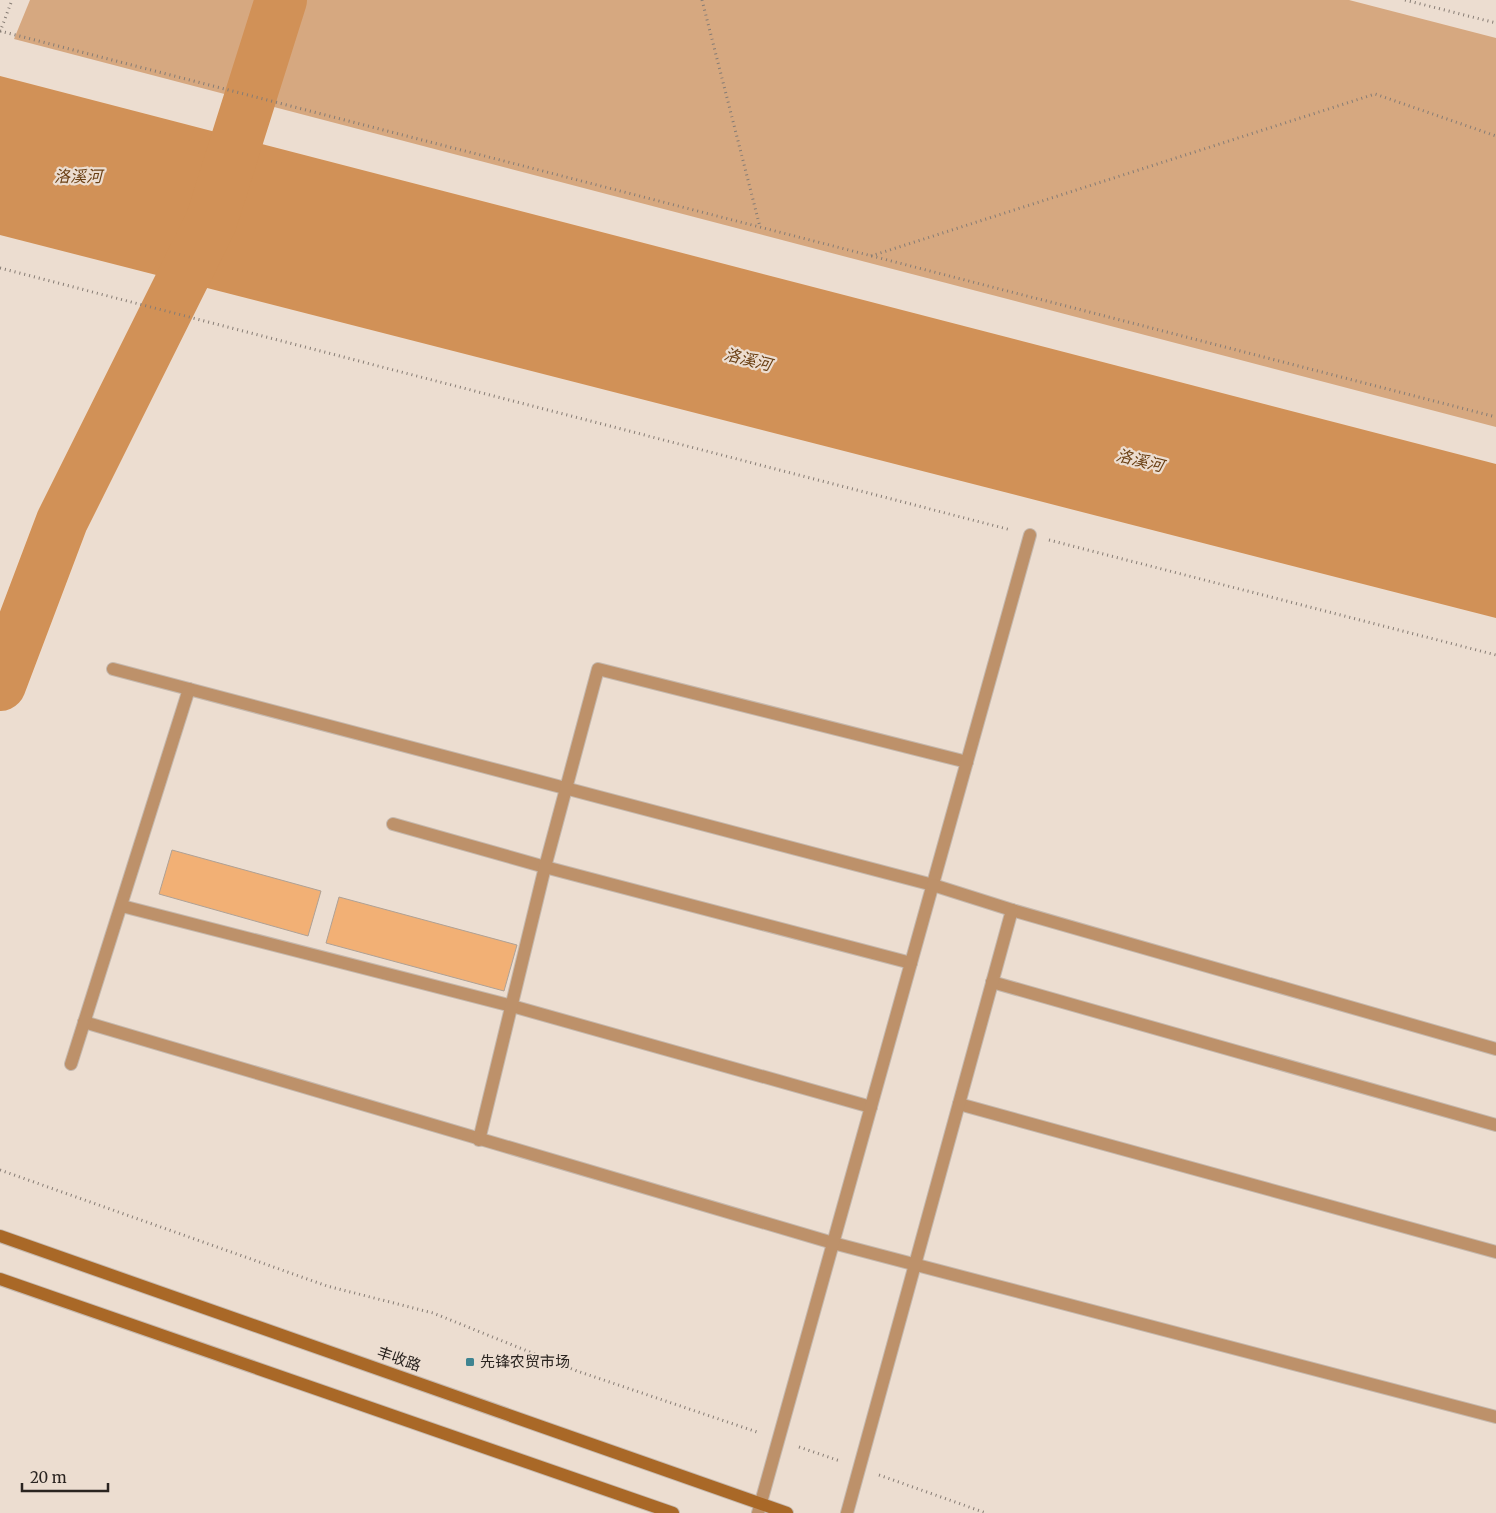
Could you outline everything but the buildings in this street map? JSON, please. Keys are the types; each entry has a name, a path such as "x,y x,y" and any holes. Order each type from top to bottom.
{"main road":[{"name":"丰收路","path":"0,1236 759,1508 787,1513"},
{"path":"0,1279 674,1513"}],"street":[{"path":"759,1508 1030,535"},
{"path":"113,669 933,885 1012,910 1496,1050"},
{"path":"479,1140 545,868 598,669 967,762"},
{"path":"72,1064 189,689"},
{"path":"393,824 545,868 911,963"},
{"path":"122,906 512,1006 871,1107"},
{"path":"847,1513 1012,910"},
{"path":"992,982 1496,1125"},
{"path":"84,1022 833,1243 1496,1417"},
{"path":"959,1104 1496,1252"}],"path":[{"path":"12,0 0,32 1496,417"},
{"path":"702,0 760,227"},
{"path":"1405,0 1496,23"},
{"path":"871,256 1375,94 1496,136"},
{"path":"0,268 1496,655"},
{"path":"0,1170 327,1286 434,1313 578,1371 986,1513"}],"shaded area":[{"path":"30,0 1349,0 1496,38 1496,427 14,39"}],"water":[{"name":"洛溪河","path":"0,76 1496,464 1496,618 0,235"}],"waterway":[{"path":"0,685 62,521 211,222 281,0"}],"place":[{"name":"先锋农贸市场","path":"470,1362"}]}
